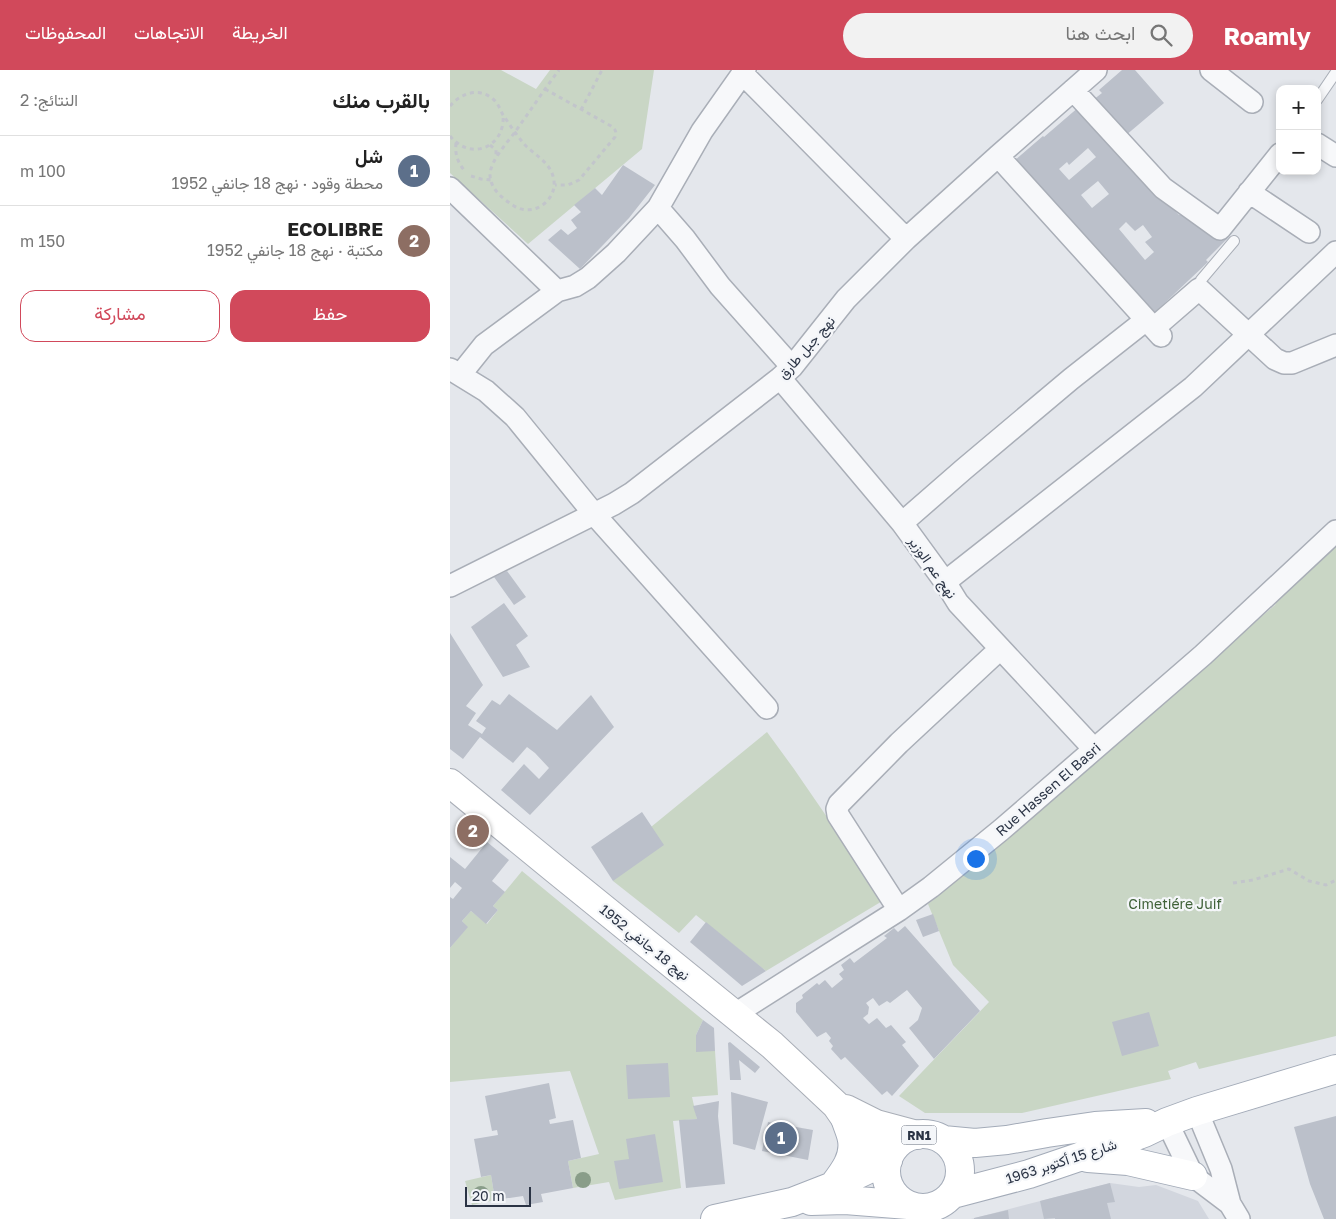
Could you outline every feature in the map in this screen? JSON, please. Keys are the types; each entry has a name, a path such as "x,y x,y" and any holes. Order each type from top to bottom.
{"main road":[{"name":"نهج 18 جانفي 1952","path":"450,783 772,1045 840,1111"},
{"name":"شارع 15 أكتوبر 1963","path":"953,1194 1029,1174 1079,1158 1197,1111 1336,1069"},
{"path":"840,1111 876,1124 917,1135"},
{"path":"840,1111 888,1160"},
{"path":"832,1186 844,1172 851,1155 852,1141 840,1111"},
{"name":"شارع 15 أكتوبر 1963","path":"943,1140 975,1143 1007,1140 1095,1126 1167,1122"},
{"name":"RN1","path":"926,1134 943,1140 957,1155 960,1165 958,1185 953,1194 946,1201 933,1207 917,1208 899,1200 887,1181 886,1170 892,1151 899,1143 917,1135 926,1134"},
{"path":"1079,1158 1128,1161 1193,1176"},
{"name":"RN1","path":"715,1219 792,1202 888,1160"},
{"name":"RN1","path":"792,1202 845,1200 908,1205"}],"street":[{"name":"نهج جبل طارق","path":"450,586 614,504 632,493 786,372 846,299 906,239 1096,70"},
{"path":"1211,70 1252,102"},
{"path":"767,708 594,514 514,417 486,391 455,372 484,346 557,290 575,286 588,278 616,253 658,208 702,131 744,72 906,239"},
{"path":"1073,90 1163,188 1220,229 1276,159"},
{"path":"1321,147 1336,156"},
{"path":"998,156 1154,328"},
{"path":"450,188 557,290"},
{"path":"1249,192 1309,232"},
{"name":"نهج عم الوزير","path":"658,208 685,239 902,523 958,603 1094,749"},
{"path":"945,582 1193,387 1336,252"},
{"path":"902,523 964,468 1071,379 1154,328 1199,289 1275,359 1284,363 1292,363 1336,345"},
{"name":"Rue Hassen El Basri","path":"735,1014 899,910 1001,830 1203,655 1336,531"},
{"path":"899,910 836,809 899,743 1000,649"},
{"path":"1197,1111 1221,1169 1235,1212"},
{"path":"1167,1122 1193,1176 1235,1212"}],"lane":[{"path":"1321,94 1336,72"},
{"path":"1199,289 1201,280 1234,241"}],"path":[{"path":"450,106 464,94 474,92 492,98 498,105 502,113 515,132 525,146 551,169 555,185 553,193 542,206 534,209 517,208 500,196 494,189 490,173 496,158 515,132 545,89 559,70"},
{"path":"581,110 602,70"},
{"path":"545,89 615,129 616,133 615,137 579,180 568,185 555,185"},
{"path":"450,136 463,148 472,150 482,149 490,145 502,132 504,122 502,113"},
{"path":"456,143 458,162 463,170 475,178 491,180"},
{"path":"490,145 496,150 496,158"},
{"path":"1233,883 1253,880 1289,869 1309,881 1326,886 1336,880"}],"shaded area":[{"path":"1110,1183 1139,1187 1156,1185 1198,1201 1209,1219 971,1219"}],"green space":[{"path":"450,70 501,70 536,89 550,70 654,70 642,149 528,244 450,173"},
{"name":"Cimetiére Juif","path":"1336,537 1336,1036 1199,1069 1196,1062 1168,1071 1171,1079 1022,1113 925,1113 899,1096 989,1002 953,965 928,904 1015,833 1095,760 1275,605 1281,592"},
{"path":"767,732 884,900 766,971 696,915 679,933 613,881 651,827"},
{"path":"522,871 703,1020 696,1035 696,1051 715,1051 718,1095 692,1097 697,1119 673,1121 681,1188 615,1200 609,1182 573,1188 568,1161 599,1154 570,1071 450,1082 450,948 467,927 462,921 471,911 487,924 498,910 493,906"},
{"path":"491,1175 495,1200 472,1205 465,1181"}],"building":[{"path":"1122,70 1135,70 1164,103 1125,136 1093,100 1102,93 1099,90"},
{"path":"1080,106 1179,215 1187,209 1227,239 1206,260 1208,262 1151,316 1015,160","holes":["1088,148 1096,157 1069,180 1059,169 1067,162 1069,165","1098,181 1109,194 1092,208 1081,195","1126,222 1135,231 1143,225 1152,237 1145,242 1154,252 1145,260 1119,229"]},
{"path":"623,165 655,185 629,218 580,269 548,240 561,229 568,235 577,228 571,220 581,212 574,205 595,188 602,195"},
{"path":"507,571 526,597 514,605 494,577"},
{"path":"504,603 528,636 516,645 530,667 503,677 471,627"},
{"path":"450,633 483,685 466,706 476,713 468,725 482,734 486,728 476,721 492,700 500,705 509,694 557,730 591,695 614,727 530,815 501,790 524,764 539,779 549,768 535,753 527,747 513,763 480,737 463,759 450,749"},
{"path":"642,812 664,845 613,881 591,847"},
{"path":"487,842 509,860 492,881 505,892 493,906 498,910 486,924 471,911 462,921 468,927 450,948 450,897 453,899 462,888 455,882 450,888 450,857 465,869"},
{"path":"933,914 939,931 923,937 916,920"},
{"path":"706,922 766,971 742,986 690,942"},
{"path":"905,926 980,1011 934,1059 909,1028 918,1020 922,1008 907,990 890,1003 887,1001 879,1006 873,998 866,1003 869,1007 868,1014 863,1018 869,1024 877,1018 886,1028 891,1025 906,1042 902,1045 919,1066 892,1096 887,1091 882,1095 845,1057 841,1060 831,1049 833,1046 829,1041 831,1038 826,1032 817,1037 796,1012 796,1003 803,998 802,995 817,983 819,985 825,980 832,988 843,979 839,974 844,970 841,965 850,958 854,963 887,938 884,936 894,928 898,932"},
{"path":"1149,1012 1159,1046 1122,1056 1112,1022"},
{"path":"703,1020 714,1028 715,1051 696,1052 696,1035"},
{"path":"730,1042 760,1067 755,1073 739,1060 741,1080 730,1080 728,1043"},
{"path":"668,1063 670,1097 628,1099 626,1065"},
{"path":"549,1083 556,1118 549,1120 550,1124 573,1120 581,1158 568,1161 573,1188 541,1194 543,1202 526,1205 523,1196 495,1200 491,1175 481,1177 474,1139 498,1135 497,1130 492,1131 485,1096"},
{"path":"731,1092 768,1102 755,1150 733,1144"},
{"path":"719,1101 718,1116 725,1184 686,1188 679,1120 697,1119 693,1106"},
{"path":"1336,1116 1336,1219 1324,1219 1310,1184 1294,1127"},
{"path":"768,1122 813,1130 808,1160 762,1151"},
{"path":"655,1134 663,1182 619,1189 614,1161 629,1159 626,1139"},
{"path":"1110,1183 1115,1202 1107,1203 1111,1219 1044,1219 1040,1201"},
{"path":"1008,1210 1009,1219 974,1219 974,1218"}],"place":[{"name":"ECOLIBRE","path":"473,831"},
{"name":"شل","path":"781,1138"}]}
